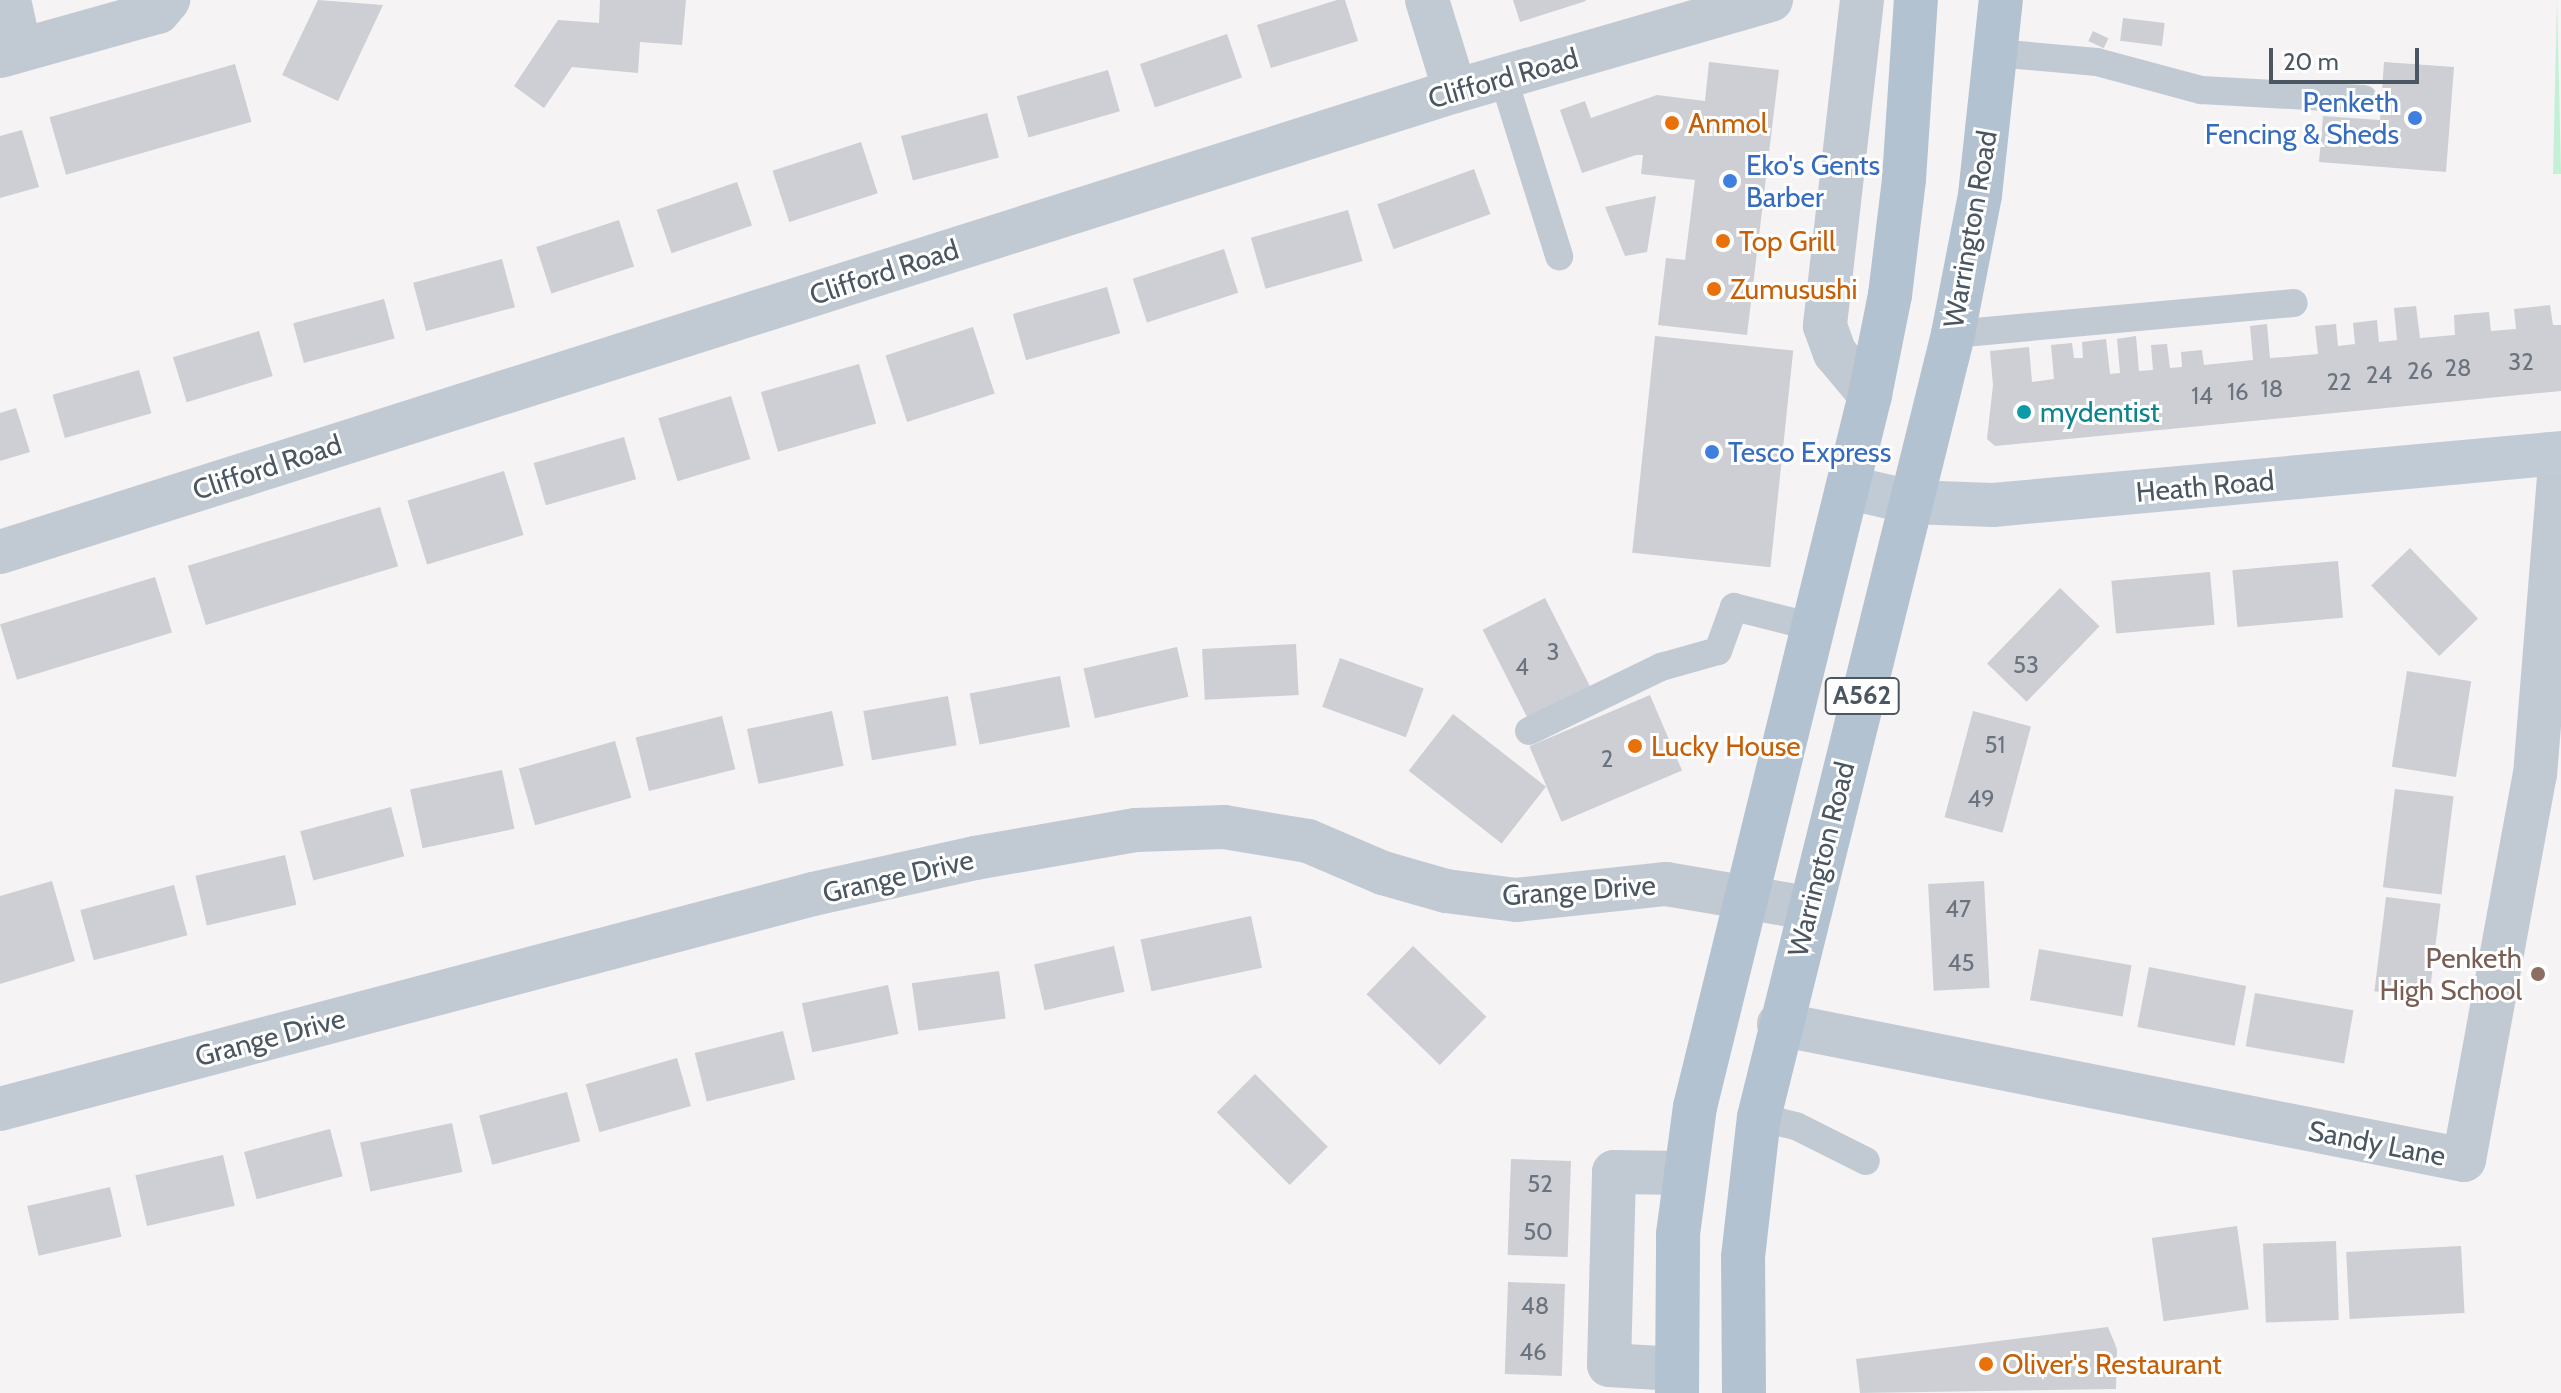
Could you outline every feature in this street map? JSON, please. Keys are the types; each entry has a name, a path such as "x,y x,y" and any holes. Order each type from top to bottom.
{"main road":[{"name":"A562","path":"1676,1381 1685,1173 1695,1107 1745,896 1850,488 1870,395 1904,179 1916,0"},
{"name":"Warrington Road","path":"1744,1393 1743,1257 1759,1117 1779,1024 1953,334 1980,195 2001,0"}],"street":[{"path":"9,0 10,53 158,12 168,0"},
{"path":"1427,0 1455,91"},
{"name":"Clifford Road","path":"0,552 1455,91 1771,0"},
{"path":"1862,0 1825,326 1835,353 1870,395"},
{"name":"Heath Road","path":"1850,488 1911,502 1993,505 2561,454"},
{"name":"Sandy Lane","path":"1779,1024 2464,1160 2535,775 2561,454"},
{"name":"Grange Drive","path":"0,1109 813,894 975,858 1136,830 1224,827 1308,841 1383,873 1446,891 1516,900 1646,883 1808,908"},
{"path":"1676,1381 1609,1365 1614,1172 1685,1173"}],"lane":[{"path":"1996,53 2097,62 2201,90 2364,99"},
{"path":"1503,77 1559,256"},
{"path":"1953,334 2294,303"},
{"path":"1529,731 1661,667 1718,651 1734,607 1813,627"},
{"path":"1759,1117 1796,1126 1866,1161"}],"green space":[{"path":"2557,0 2561,174 2553,174"}],"building":[{"path":"318,0 383,5 338,101 282,75"},
{"path":"600,0 686,0 682,45 640,42 638,73 572,67 544,108 514,86 558,20 599,23"},
{"path":"1345,0 1358,41 1271,68 1257,25"},
{"path":"1513,0 1585,0 1586,1 1520,22"},
{"path":"2123,18 2165,23 2162,46 2120,41"},
{"path":"2093,31 2108,38 2104,48 2088,41"},
{"path":"1227,34 1242,77 1155,107 1140,64"},
{"path":"1709,62 1779,70 1747,335 1658,325 1666,258 1685,260 1695,180 1641,174 1643,155 1582,173 1560,110 1585,101 1591,118 1657,95 1705,101"},
{"name":"Penketh Fencing & Sheds","path":"2384,62 2454,67 2446,172 2319,162 2323,116 2380,120"},
{"path":"235,64 252,122 66,175 49,117"},
{"path":"1108,70 1120,111 1029,138 1017,96"},
{"path":"987,113 999,157 913,180 901,136"},
{"path":"22,130 39,187 0,198 0,136"},
{"path":"861,142 878,193 789,222 773,171"},
{"path":"1474,169 1490,214 1394,249 1377,204"},
{"path":"737,182 752,225 672,253 657,210"},
{"path":"1656,196 1647,252 1625,256 1605,207"},
{"path":"1348,210 1363,261 1266,289 1251,238"},
{"path":"619,220 634,267 551,293 536,247"},
{"path":"1224,249 1238,293 1147,322 1133,279"},
{"path":"502,259 515,307 426,331 413,283"},
{"path":"1107,287 1120,333 1026,360 1013,314"},
{"path":"384,299 395,339 304,363 293,323"},
{"path":"2550,305 2553,325 2561,325 2561,391 1995,446 1987,439 1993,385 1990,351 2029,347 2032,382 2054,379 2051,345 2072,343 2074,358 2083,358 2082,342 2106,339 2110,374 2120,373 2117,339 2136,336 2139,371 2153,370 2151,345 2167,344 2170,368 2182,367 2181,352 2202,350 2204,365 2253,360 2250,326 2267,324 2270,358 2286,357 2318,354 2315,326 2336,324 2338,346 2355,344 2353,323 2377,320 2379,342 2397,340 2394,308 2416,306 2420,338 2455,335 2454,315 2489,312 2491,331 2516,329 2514,309"},
{"path":"973,327 995,394 907,422 886,355"},
{"path":"259,331 273,376 187,402 173,357"},
{"name":"Tesco Express","path":"1655,336 1793,351 1770,567 1632,553"},
{"path":"859,364 876,424 778,452 761,392"},
{"path":"139,370 151,413 65,438 52,395"},
{"path":"731,396 750,459 678,481 658,418"},
{"path":"16,408 30,452 0,461 0,413"},
{"path":"624,437 636,479 546,505 534,463"},
{"path":"504,471 524,535 427,565 407,501"},
{"path":"380,507 398,566 206,625 188,566"},
{"path":"2410,548 2478,618 2439,656 2371,586"},
{"path":"2338,561 2343,618 2237,627 2232,570"},
{"path":"2210,572 2215,625 2116,633 2111,581"},
{"path":"155,577 172,632 17,680 0,624"},
{"path":"2060,588 2100,626 2027,702 1987,664"},
{"path":"1545,598 1592,690 1529,722 1483,630"},
{"path":"1296,644 1299,695 1205,700 1202,649"},
{"path":"1177,647 1188,697 1095,718 1083,669"},
{"path":"1340,658 1424,688 1406,737 1322,707"},
{"path":"2407,671 2471,681 2456,777 2392,767"},
{"path":"1060,676 1070,727 980,745 970,694"},
{"path":"1650,695 1682,770 1561,822 1529,746"},
{"path":"948,696 957,745 872,760 863,711"},
{"path":"832,711 844,766 759,784 747,729"},
{"path":"1973,711 2031,727 2002,833 1945,817"},
{"path":"1453,714 1546,787 1502,843 1409,771"},
{"path":"722,716 735,769 649,791 636,738"},
{"path":"615,741 631,798 535,825 519,769"},
{"path":"502,770 514,829 423,848 410,790"},
{"path":"2395,789 2454,796 2441,894 2383,887"},
{"path":"391,807 404,856 313,881 300,831"},
{"path":"285,855 296,905 207,925 195,876"},
{"path":"52,881 75,961 0,984 0,896"},
{"path":"1984,881 1990,988 1934,991 1928,884"},
{"path":"174,885 187,935 94,960 80,910"},
{"path":"2386,897 2441,904 2429,998 2374,991"},
{"path":"1251,916 1262,968 1151,991 1140,939"},
{"path":"1114,946 1125,992 1045,1010 1034,964"},
{"path":"1413,946 1486,1017 1440,1065 1366,994"},
{"path":"2039,949 2132,965 2123,1017 2030,1000"},
{"path":"2149,967 2246,986 2235,1046 2137,1027"},
{"path":"999,971 1006,1019 919,1031 912,983"},
{"path":"888,985 898,1034 812,1052 802,1003"},
{"path":"2255,993 2353,1010 2344,1064 2246,1046"},
{"path":"783,1031 795,1080 707,1102 695,1053"},
{"path":"677,1058 691,1106 599,1132 586,1084"},
{"path":"1255,1074 1328,1147 1290,1185 1217,1112"},
{"path":"567,1092 580,1141 492,1165 479,1116"},
{"path":"452,1123 462,1172 370,1191 360,1143"},
{"path":"330,1129 343,1176 257,1199 244,1152"},
{"path":"223,1155 235,1206 147,1226 135,1175"},
{"path":"1511,1159 1571,1161 1568,1257 1508,1255"},
{"path":"110,1187 121,1237 39,1256 27,1206"},
{"path":"2237,1226 2249,1309 2164,1321 2152,1238"},
{"path":"2336,1241 2339,1320 2266,1322 2263,1244"},
{"path":"2461,1246 2465,1313 2350,1319 2346,1252"},
{"path":"1508,1282 1565,1284 1562,1376 1505,1374"},
{"name":"Oliver's Restaurant","path":"2108,1327 2117,1349 2116,1389 1860,1393 1856,1359"}],"place":[{"name":"Penketh Fencing & Sheds","path":"2415,118"},
{"name":"Anmol","path":"1672,123"},
{"name":"Eko's Gents Barber","path":"1730,181"},
{"name":"Top Grill","path":"1723,241"},
{"name":"Zumusushi","path":"1714,289"},
{"name":"mydentist","path":"2024,412"},
{"name":"Tesco Express","path":"1712,452"},
{"name":"Lucky House","path":"1635,746"},
{"name":"Penketh High School","path":"2538,974"},
{"name":"Oliver's Restaurant","path":"1986,1364"}]}
